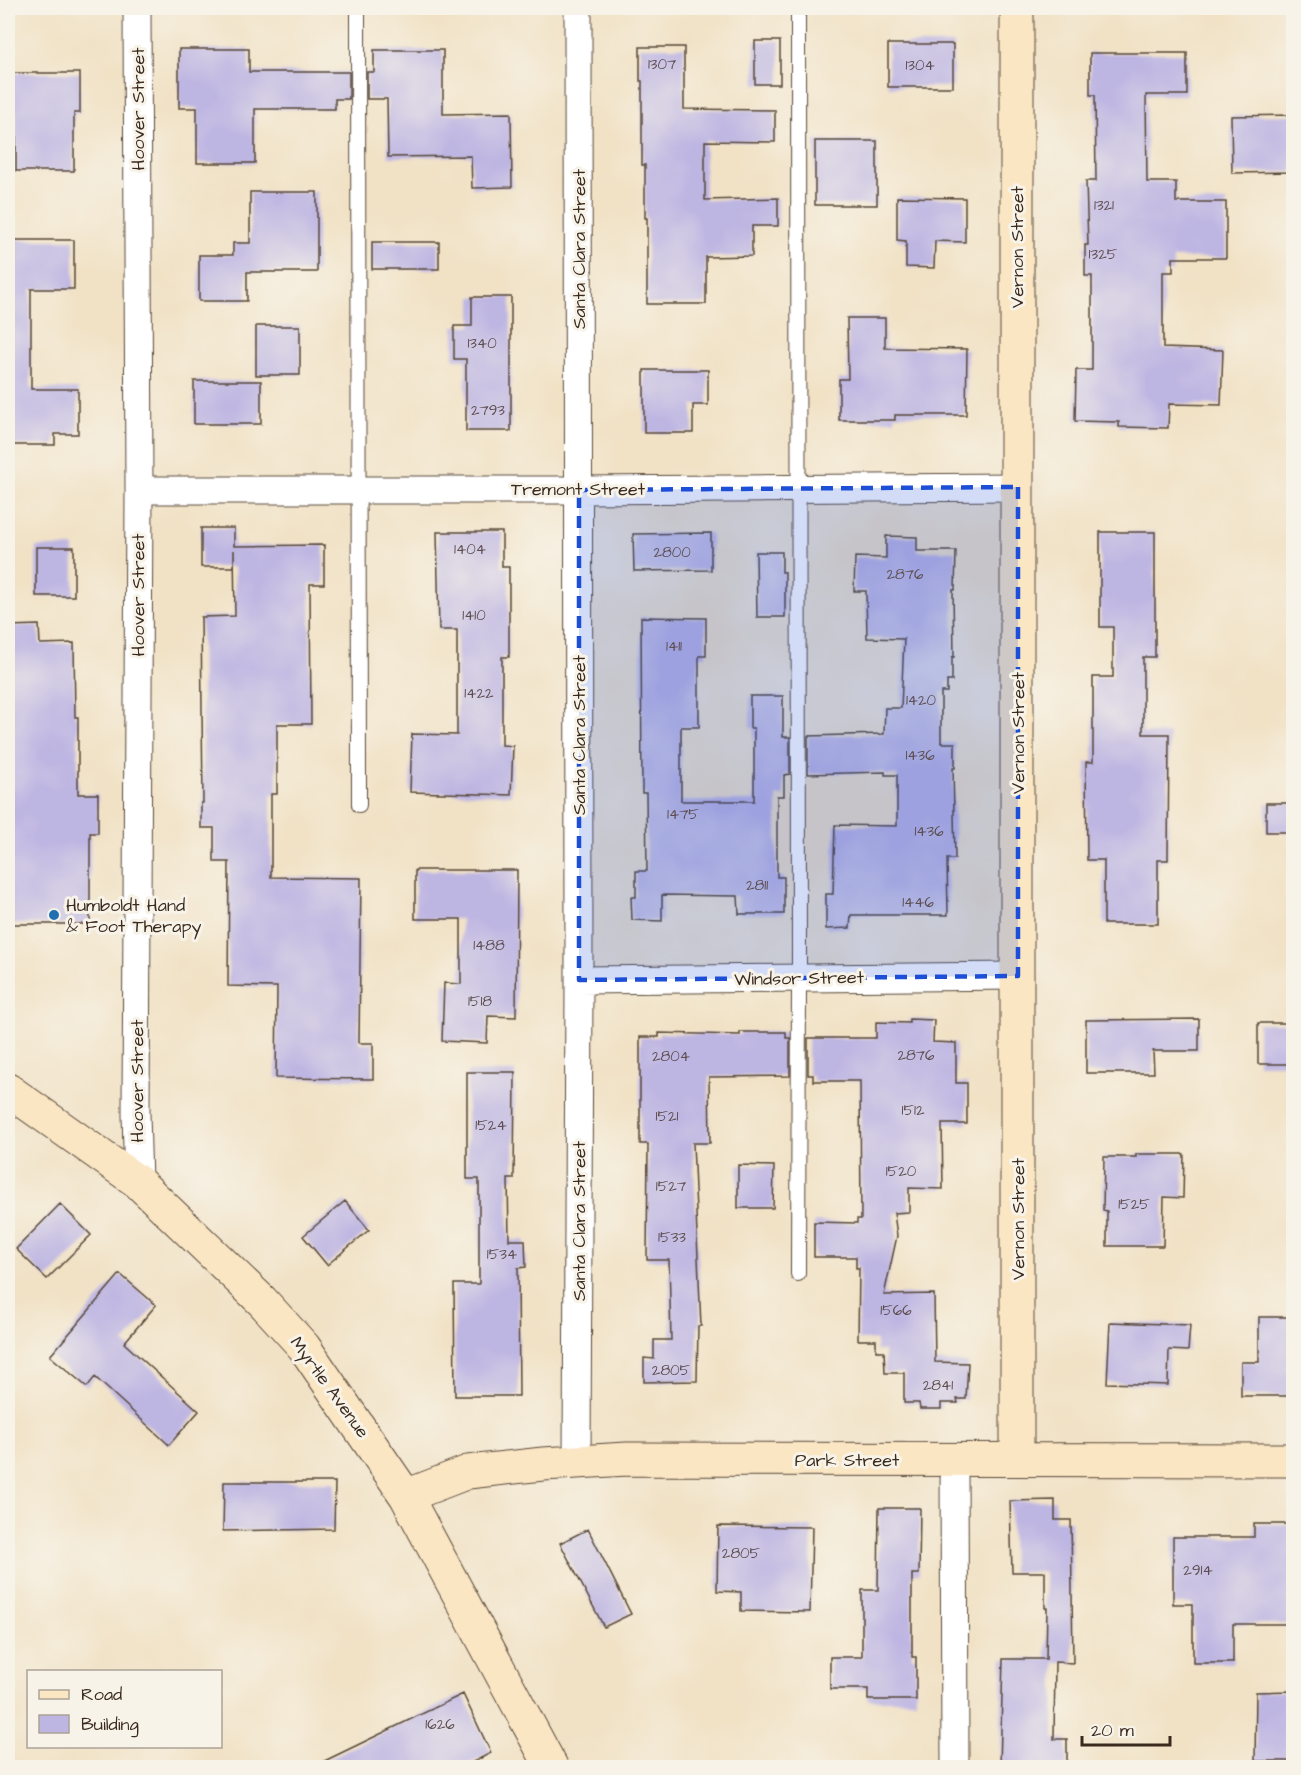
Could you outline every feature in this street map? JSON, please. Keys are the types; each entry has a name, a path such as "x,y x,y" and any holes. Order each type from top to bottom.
{"street":[{"name":"Hoover Street","path":"137,8 139,490 136,1102 138,1182"},
{"name":"Santa Clara Street","path":"577,1462 578,8"},
{"name":"Vernon Street","path":"1017,8 1017,1459"},
{"name":"Tremont Street","path":"139,490 1018,487"},
{"name":"Windsor Street","path":"579,980 1018,976"},
{"name":"Myrtle Avenue","path":"8,1090 138,1182 262,1301 304,1347 406,1496 550,1767"},
{"name":"Park Street","path":"406,1496 468,1472 507,1467 627,1459 1293,1460"},
{"path":"954,1460 955,1767"}],"lane":[{"path":"358,8 359,805"},
{"path":"798,8 800,978 798,1274"}],"highlighted area":[{"path":"1018,487 1018,976 579,980 579,490"}],"building":[{"path":"755,41 780,41 780,84 755,84"},
{"path":"888,44 953,44 953,87 888,87"},
{"path":"640,47 684,47 684,109 775,110 775,142 705,141 705,200 778,198 778,226 752,226 752,256 706,257 706,304 647,304 647,218 645,218 645,165 642,165"},
{"path":"179,49 249,49 249,72 349,72 349,99 335,99 335,109 255,109 255,163 197,163 197,108 179,108"},
{"path":"374,50 443,50 443,114 511,113 512,187 472,188 471,156 388,157 387,99 367,99 367,72 374,72"},
{"path":"1090,53 1187,53 1187,95 1146,95 1147,182 1176,182 1176,202 1226,202 1226,258 1173,258 1173,272 1163,272 1163,348 1223,350 1221,405 1169,404 1168,428 1119,427 1119,422 1075,421 1076,370 1092,370 1092,276 1085,276 1085,245 1088,245 1086,181 1096,181 1095,95 1090,95"},
{"path":"8,73 80,73 80,113 74,113 74,171 16,171 16,113 8,113"},
{"path":"1293,115 1293,172 1232,173 1231,116"},
{"path":"815,141 877,141 877,205 815,205"},
{"path":"250,192 317,192 317,272 247,272 247,301 199,301 199,255 233,255 233,243 250,243"},
{"path":"897,197 965,198 965,242 935,241 934,268 906,267 906,241 897,240"},
{"path":"8,240 74,240 74,289 31,289 31,389 78,389 78,434 55,434 55,445 8,445"},
{"path":"372,242 439,242 439,269 372,269"},
{"path":"472,297 511,297 511,431 466,431 466,359 454,359 454,326 472,326"},
{"path":"847,318 885,318 885,348 967,349 966,415 895,415 895,420 839,420 839,379 848,379"},
{"path":"256,326 300,326 300,375 256,375"},
{"path":"644,370 708,370 708,405 693,405 693,433 644,433"},
{"path":"194,381 261,381 261,424 194,424"},
{"path":"201,528 234,528 234,546 324,545 324,584 310,584 311,724 277,724 277,794 271,794 271,877 361,878 359,1043 373,1043 373,1079 276,1078 277,987 228,986 229,862 214,862 214,828 201,828 201,803 203,803 201,617 235,616 234,550 234,567 201,567"},
{"path":"437,532 502,532 502,567 509,567 509,657 502,657 502,745 513,746 511,795 410,792 412,734 457,735 457,630 439,630"},
{"path":"1100,532 1155,532 1155,657 1143,657 1143,734 1169,734 1168,860 1158,860 1158,924 1104,924 1104,860 1087,860 1086,762 1093,762 1093,677 1113,677 1113,627 1100,627"},
{"path":"711,533 711,570 634,571 633,534"},
{"path":"886,536 917,537 917,551 956,551 952,681 947,681 947,692 941,692 941,743 955,743 955,768 953,768 955,859 947,859 948,915 851,915 850,928 826,929 826,894 833,894 835,825 897,826 897,775 885,775 885,772 808,774 808,736 884,734 885,708 901,708 904,639 867,638 866,591 854,591 855,557 886,558"},
{"path":"36,547 74,547 74,596 36,596"},
{"path":"756,552 782,552 782,572 785,572 785,617 757,617"},
{"path":"641,617 706,618 706,656 699,656 699,727 681,727 681,801 754,801 754,728 750,728 750,696 783,696 783,737 790,737 790,774 784,775 784,796 777,796 777,877 784,877 784,914 739,914 738,896 662,895 662,921 632,920 631,897 636,897 636,871 647,871 646,793 642,793"},
{"path":"39,625 40,644 74,643 75,717 78,717 78,794 98,794 98,833 90,833 90,924 8,924 8,626"},
{"path":"1266,803 1293,803 1293,832 1266,832"},
{"path":"415,870 517,870 516,1017 488,1016 487,1043 442,1041 444,983 461,984 461,919 415,919"},
{"path":"909,1019 934,1020 933,1042 956,1043 956,1083 967,1083 967,1124 942,1124 943,1189 909,1188 909,1212 894,1213 897,1236 884,1295 934,1294 935,1362 968,1363 966,1399 957,1399 958,1403 941,1403 941,1409 920,1409 919,1403 904,1403 904,1373 885,1373 884,1351 876,1351 876,1340 858,1340 859,1268 856,1268 856,1257 814,1257 814,1222 857,1223 857,1219 861,1219 860,1081 813,1081 813,1075 808,1075 808,1038 876,1038 876,1022 909,1023"},
{"path":"1199,1019 1199,1051 1153,1051 1154,1073 1086,1073 1086,1020"},
{"path":"1258,1023 1293,1023 1293,1064 1258,1064"},
{"path":"740,1032 786,1032 786,1038 790,1038 790,1076 709,1077 710,1143 693,1143 701,1326 698,1326 697,1381 644,1382 644,1358 654,1359 654,1340 671,1340 669,1260 647,1260 648,1144 640,1144 640,1037 659,1037 659,1033 740,1035"},
{"path":"467,1072 515,1072 514,1179 508,1179 509,1240 525,1240 526,1267 518,1268 519,1396 455,1396 454,1284 479,1284 479,1179 467,1179"},
{"path":"1136,1154 1184,1154 1183,1198 1164,1197 1163,1246 1107,1246 1107,1211 1103,1210 1104,1157 1136,1157"},
{"path":"738,1165 774,1166 773,1208 738,1208"},
{"path":"345,1201 369,1230 327,1265 303,1236"},
{"path":"60,1204 91,1235 47,1279 16,1249"},
{"path":"120,1274 156,1305 124,1343 199,1411 169,1445 95,1377 87,1387 50,1356"},
{"path":"1259,1317 1293,1317 1293,1396 1241,1396 1241,1362 1259,1362"},
{"path":"1110,1322 1190,1325 1188,1351 1169,1350 1168,1385 1107,1383"},
{"path":"224,1482 335,1482 334,1529 223,1531"},
{"path":"1055,1500 1055,1520 1071,1520 1073,1663 1055,1662 1054,1739 1067,1739 1067,1767 1000,1767 1003,1659 1046,1659 1045,1572 1012,1572 1010,1501"},
{"path":"879,1508 920,1508 919,1574 912,1574 912,1657 916,1657 916,1700 868,1700 868,1689 830,1689 830,1657 862,1657 862,1590 878,1590"},
{"path":"1254,1524 1293,1524 1293,1624 1233,1624 1233,1663 1193,1663 1193,1604 1173,1604 1173,1537 1254,1537"},
{"path":"718,1526 812,1527 810,1612 741,1611 741,1592 717,1591"},
{"path":"588,1529 631,1614 604,1627 560,1543"},
{"path":"1293,1691 1293,1761 1255,1761 1256,1692"},
{"path":"463,1694 491,1753 463,1767 312,1767"}],"place":[{"name":"Humboldt Hand & Foot Therapy","path":"54,915"}]}
